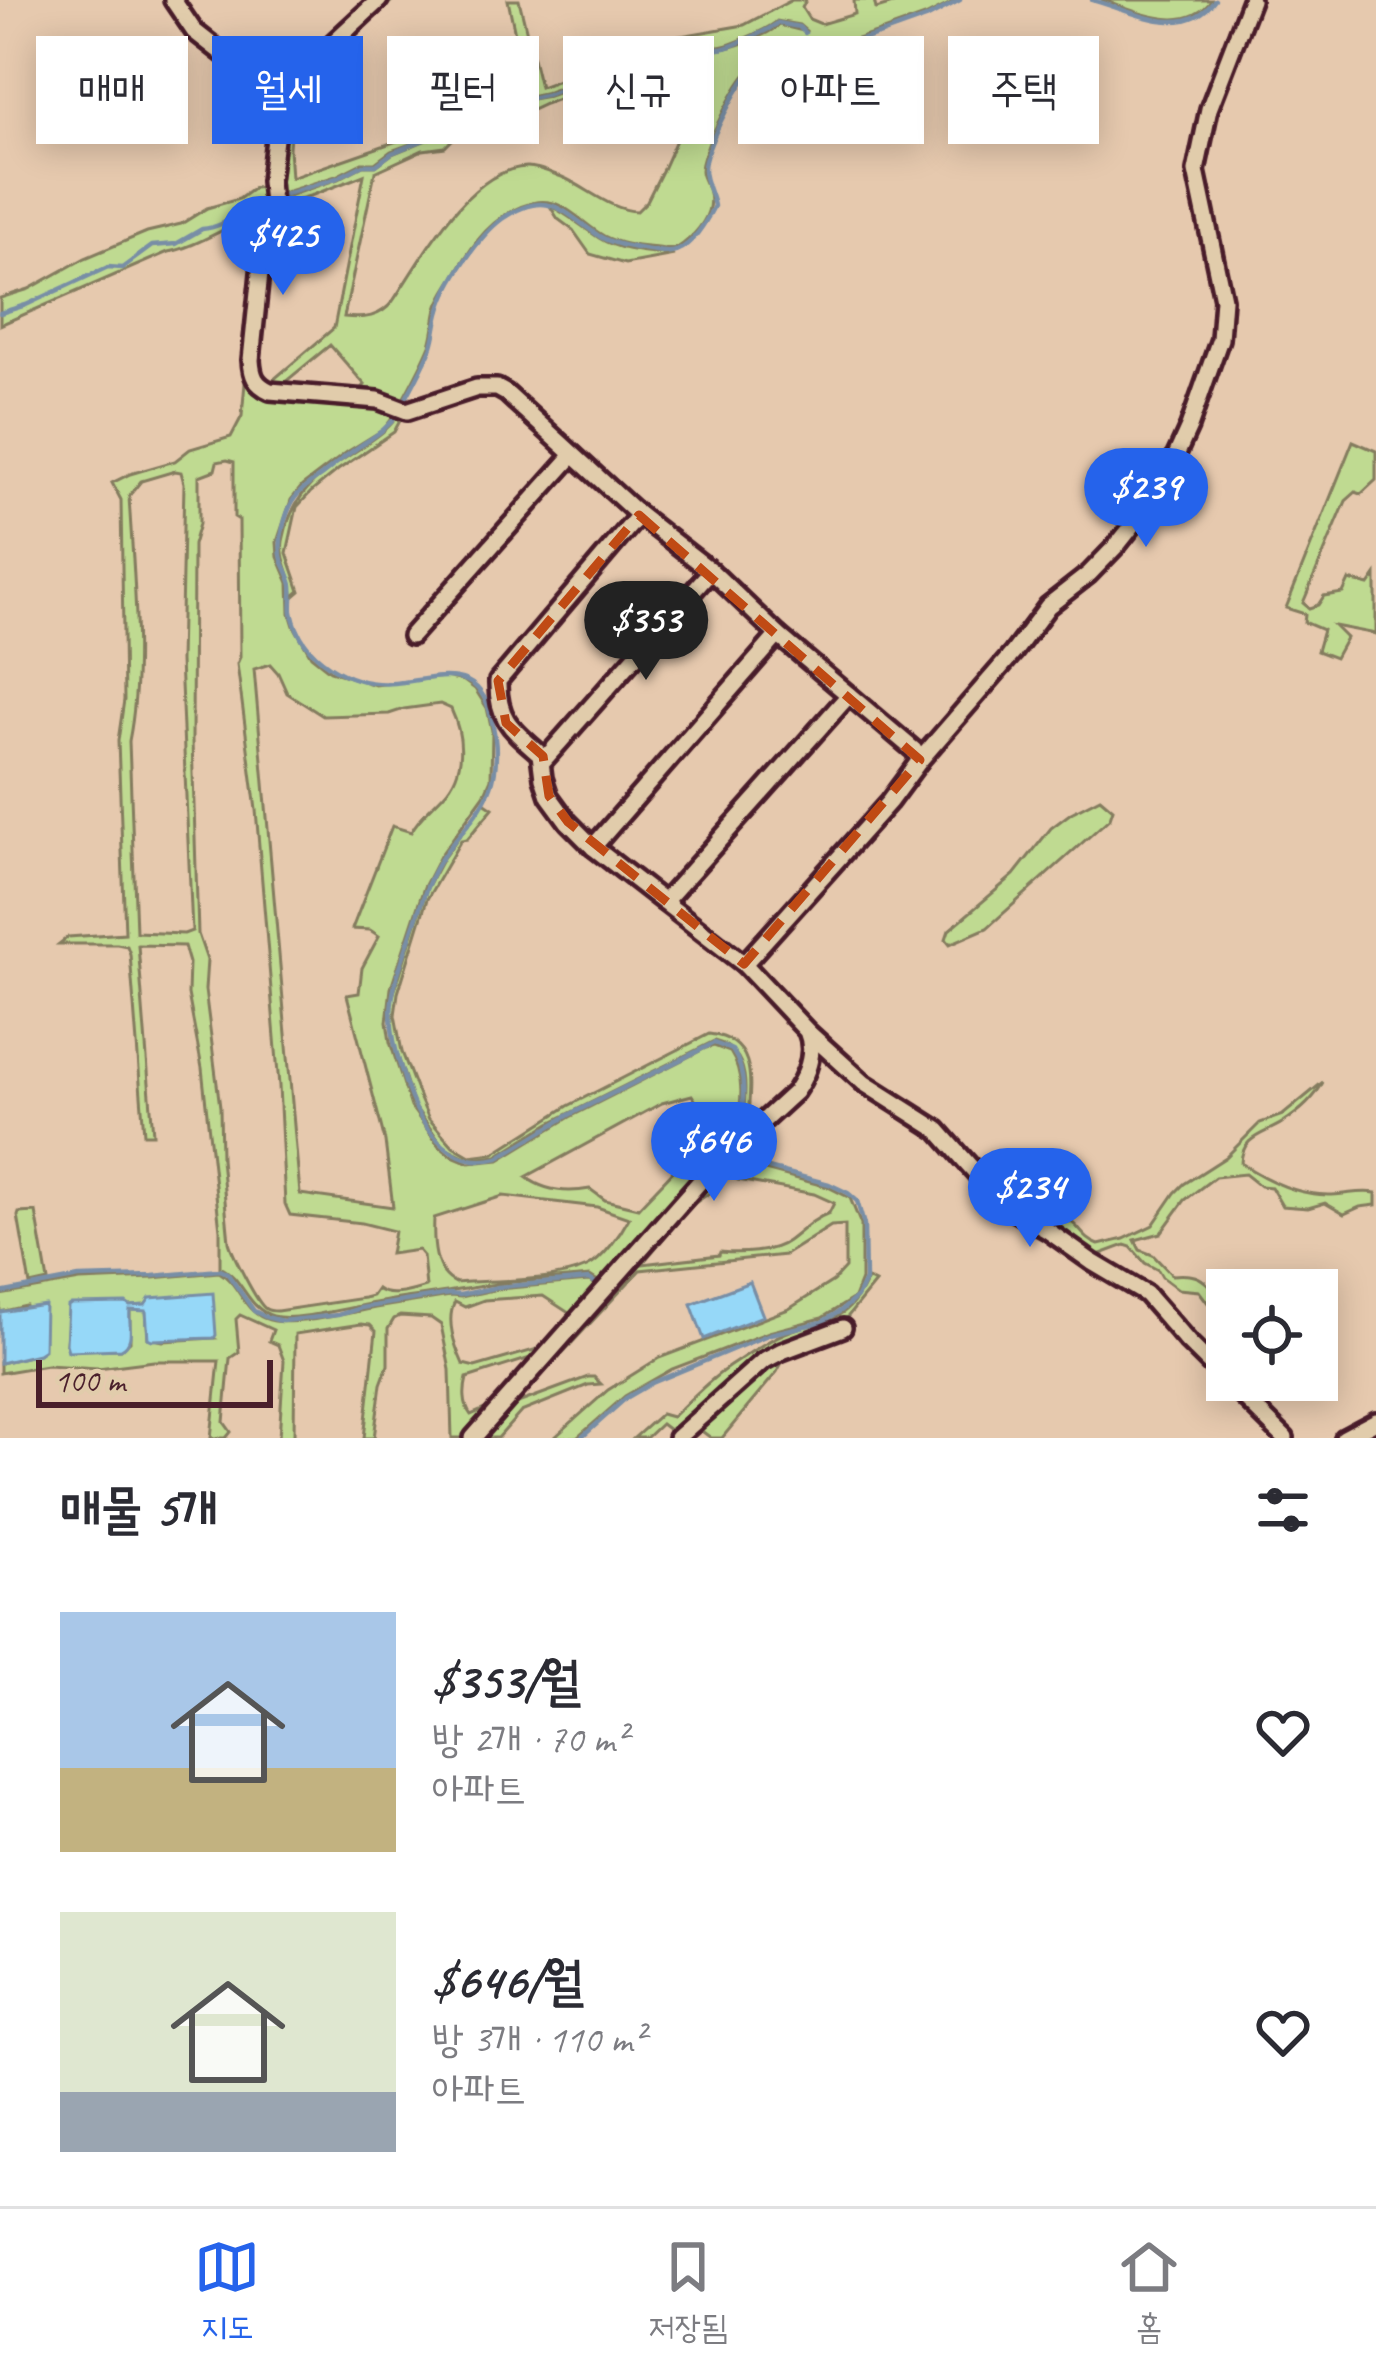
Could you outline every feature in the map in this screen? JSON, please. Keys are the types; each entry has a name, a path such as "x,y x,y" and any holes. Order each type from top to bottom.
{"street":[{"path":"173,0 194,31 212,45"},
{"path":"340,36 379,0"},
{"path":"744,964 889,802 1048,606 1118,544 1151,504 1170,471 1220,338 1223,299 1196,171 1209,109 1251,0"},
{"path":"274,144 272,204 264,235 251,360 256,381 270,391 378,400 407,411 478,388 497,388 518,401 639,515 914,749 920,760"},
{"path":"411,636 573,455"},
{"path":"639,515 497,680 506,723 540,754 543,778 556,808 593,847 744,964 864,1083 938,1130 1006,1207 1146,1294 1286,1438"},
{"path":"543,761 711,572"},
{"path":"593,847 778,635"},
{"path":"664,902 849,695"},
{"path":"473,1438 711,1169 795,1092 810,1060 806,1030"},
{"path":"677,1438 763,1361 843,1328"},
{"path":"1344,1438 1376,1421"}],"highlighted area":[{"path":"639,515 920,760 744,964 568,822 549,796 543,756 506,723 498,681"}],"green space":[{"path":"386,0 393,0 355,36 348,36"},
{"path":"508,0 519,0 528,36 515,36"},
{"path":"792,0 806,0 802,8 809,19 821,24 855,14 854,0 874,0 876,9 906,0 957,0 867,36 760,36 779,25 807,32 799,25 777,21 718,47 714,36 681,36 744,25"},
{"path":"1101,0 1212,0 1201,11 1174,19"},
{"path":"738,45 738,86 714,133 714,54"},
{"path":"563,78 563,87 539,94 539,83 540,87"},
{"path":"563,91 563,97 539,107 539,98"},
{"path":"281,144 289,144 291,178 389,144 410,144 375,163 362,163 276,195"},
{"path":"416,144 448,144 375,172 344,317 358,318 383,311 449,218 486,182 506,171 540,169 618,207 637,211 674,144 709,144 701,174 710,197 708,212 695,233 677,248 617,241 553,203 532,203 495,222 444,293 430,345 401,403 357,393 365,385 330,345 278,388 266,386 334,328 364,175 276,206 276,200 363,166 376,166"},
{"path":"266,182 261,228 254,217 243,221 0,325 0,298 29,289 147,232 181,224 207,208 239,199"},
{"path":"550,206 608,243 674,255 625,264 590,254"},
{"path":"248,350 252,384 376,402 397,412 384,429 302,486 291,500 277,542 289,583 290,613 311,656 330,671 375,685 445,677 464,681 487,708 492,731 491,779 424,887 391,988 387,1022 411,1107 439,1146 469,1163 499,1160 570,1117 714,1046 730,1052 739,1072 736,1138 470,1438 452,1438 450,1370 441,1325 431,1318 400,1316 388,1329 388,1365 374,1438 364,1438 376,1331 370,1325 295,1334 294,1438 279,1438 284,1361 278,1345 269,1341 273,1330 240,1315 236,1319 239,1352 230,1358 224,1422 231,1432 226,1438 211,1438 219,1361 154,1361 98,1368 47,1365 0,1373 0,1363 38,1354 26,1306 0,1312 0,1295 80,1281 219,1272 257,1314 288,1322 498,1289 589,1281 598,1285 590,1276 519,1281 309,1316 264,1312 220,1267 202,1068 184,946 138,945 153,1134 144,1134 127,946 59,944 68,937 125,933 118,741 124,700 121,500 112,483 231,437 242,416","holes":["217,462 234,462 234,517 239,520 237,664 256,810 285,1204 290,1215 394,1231 390,1254 418,1250 423,1256 426,1287 408,1292 377,1289 364,1298 268,1310 251,1289 229,1242 220,1107 205,990 207,960 198,934 192,741 193,545 199,524 199,476 215,470","181,472 180,661 192,931 184,934 136,932 129,741 137,651 129,496 141,481","270,664 287,693 323,716 389,714 440,704 451,709 460,742 456,775 444,794 411,832 392,826 352,929 379,936 362,968 359,993 347,995 385,1141 393,1207 300,1194 254,669","692,1095 699,1108 702,1127 697,1140 638,1208 605,1200 590,1189 556,1190 526,1177 662,1103","503,1196 597,1207 629,1218 593,1264 541,1278 456,1283 443,1272 434,1246 434,1218","543,1296 569,1313 541,1348 475,1367 463,1364 452,1333 455,1302 465,1307 484,1300","146,1305 213,1338 148,1338 146,1310 130,1310 130,1341 121,1349 68,1350 69,1311","535,1359 492,1406 471,1415 465,1402 467,1378"]},
{"path":"401,411 394,432 338,470 297,507 287,553 300,591 293,597 283,541 300,497 382,432"},
{"path":"1353,441 1376,451 1376,480 1346,501 1303,603 1309,608 1318,605 1324,596 1343,593 1349,580 1369,585 1376,575 1376,634 1334,626 1346,638 1335,658 1317,651 1323,630 1304,622 1305,614 1286,608"},
{"path":"1100,798 1113,809 1110,818 987,928 950,944 946,939 949,930 1014,875 1051,828"},
{"path":"484,802 493,808 461,840 427,899 398,993 395,1015 402,1052 429,1119 453,1146 470,1156 494,1153 568,1106 709,1034 726,1038 745,1056 750,1083 747,1129 740,1134 745,1093 742,1067 727,1047 714,1041 550,1123 497,1156 470,1159 443,1146 414,1106 393,1041 391,1002 427,888"},
{"path":"1323,1082 1294,1115 1249,1142 1241,1163 1271,1181 1304,1192 1376,1193 1376,1205 1344,1214 1325,1203 1308,1208 1282,1206 1271,1187 1260,1186 1245,1174 1215,1177 1185,1200 1161,1233 1135,1240 1140,1250 1153,1255 1172,1275 1204,1280 1206,1300 1199,1291 1178,1289 1131,1247 1093,1257 1010,1206 1053,1211 1099,1245 1124,1239 1153,1225 1184,1184 1226,1157 1260,1123 1283,1115"},
{"path":"735,1150 743,1164 828,1187 850,1198 861,1225 861,1280 854,1298 822,1318 769,1332 672,1369 625,1396 577,1438 554,1438 608,1390 659,1358 789,1309 833,1281 845,1268 845,1225 831,1226 785,1255 640,1270 515,1404 588,1377 601,1384 521,1412 498,1438 479,1438","holes":["729,1175 814,1194 834,1203 829,1213 773,1248 642,1264 720,1179"]},
{"path":"36,1212 48,1281 30,1285 18,1216"},
{"path":"867,1279 875,1283 840,1326 790,1343 673,1433 661,1424 646,1438 634,1438 661,1414 672,1417 719,1374 766,1343 842,1313"},
{"path":"787,1353 722,1438 711,1438 695,1426 744,1379"}],"water":[{"path":"750,1282 763,1316 704,1339 691,1304"},
{"path":"213,1293 214,1338 152,1340 146,1311 130,1310 126,1346 68,1351 71,1304 145,1305 150,1298"},
{"path":"45,1305 44,1350 0,1363 0,1312"}],"waterway":[{"path":"403,404 432,346 449,287 474,248 502,219 543,204 615,243 661,252 678,250 697,234 714,206 705,161 748,75 884,33 960,0"},
{"path":"1092,0 1173,21 1188,19 1215,0"},
{"path":"277,197 363,165 376,165 392,153 526,99 699,40 724,48 778,23 805,33"},
{"path":"0,313 108,267 122,268 152,246 176,244 265,202"},
{"path":"399,413 297,495 280,545 292,585 297,629 330,667 378,683 440,677 466,681 485,699 491,717 496,757 489,791 433,874 392,1000 392,1032 416,1109 451,1151 468,1159 498,1158 569,1115 714,1043 732,1050 741,1069 738,1134"},
{"path":"581,1438 626,1398 652,1383 770,1334 822,1322 857,1297 865,1280 864,1225 857,1201 829,1184 742,1161 738,1152"},
{"path":"0,1293 79,1278 220,1270 254,1311 282,1321 498,1287 589,1279 597,1284"}]}
